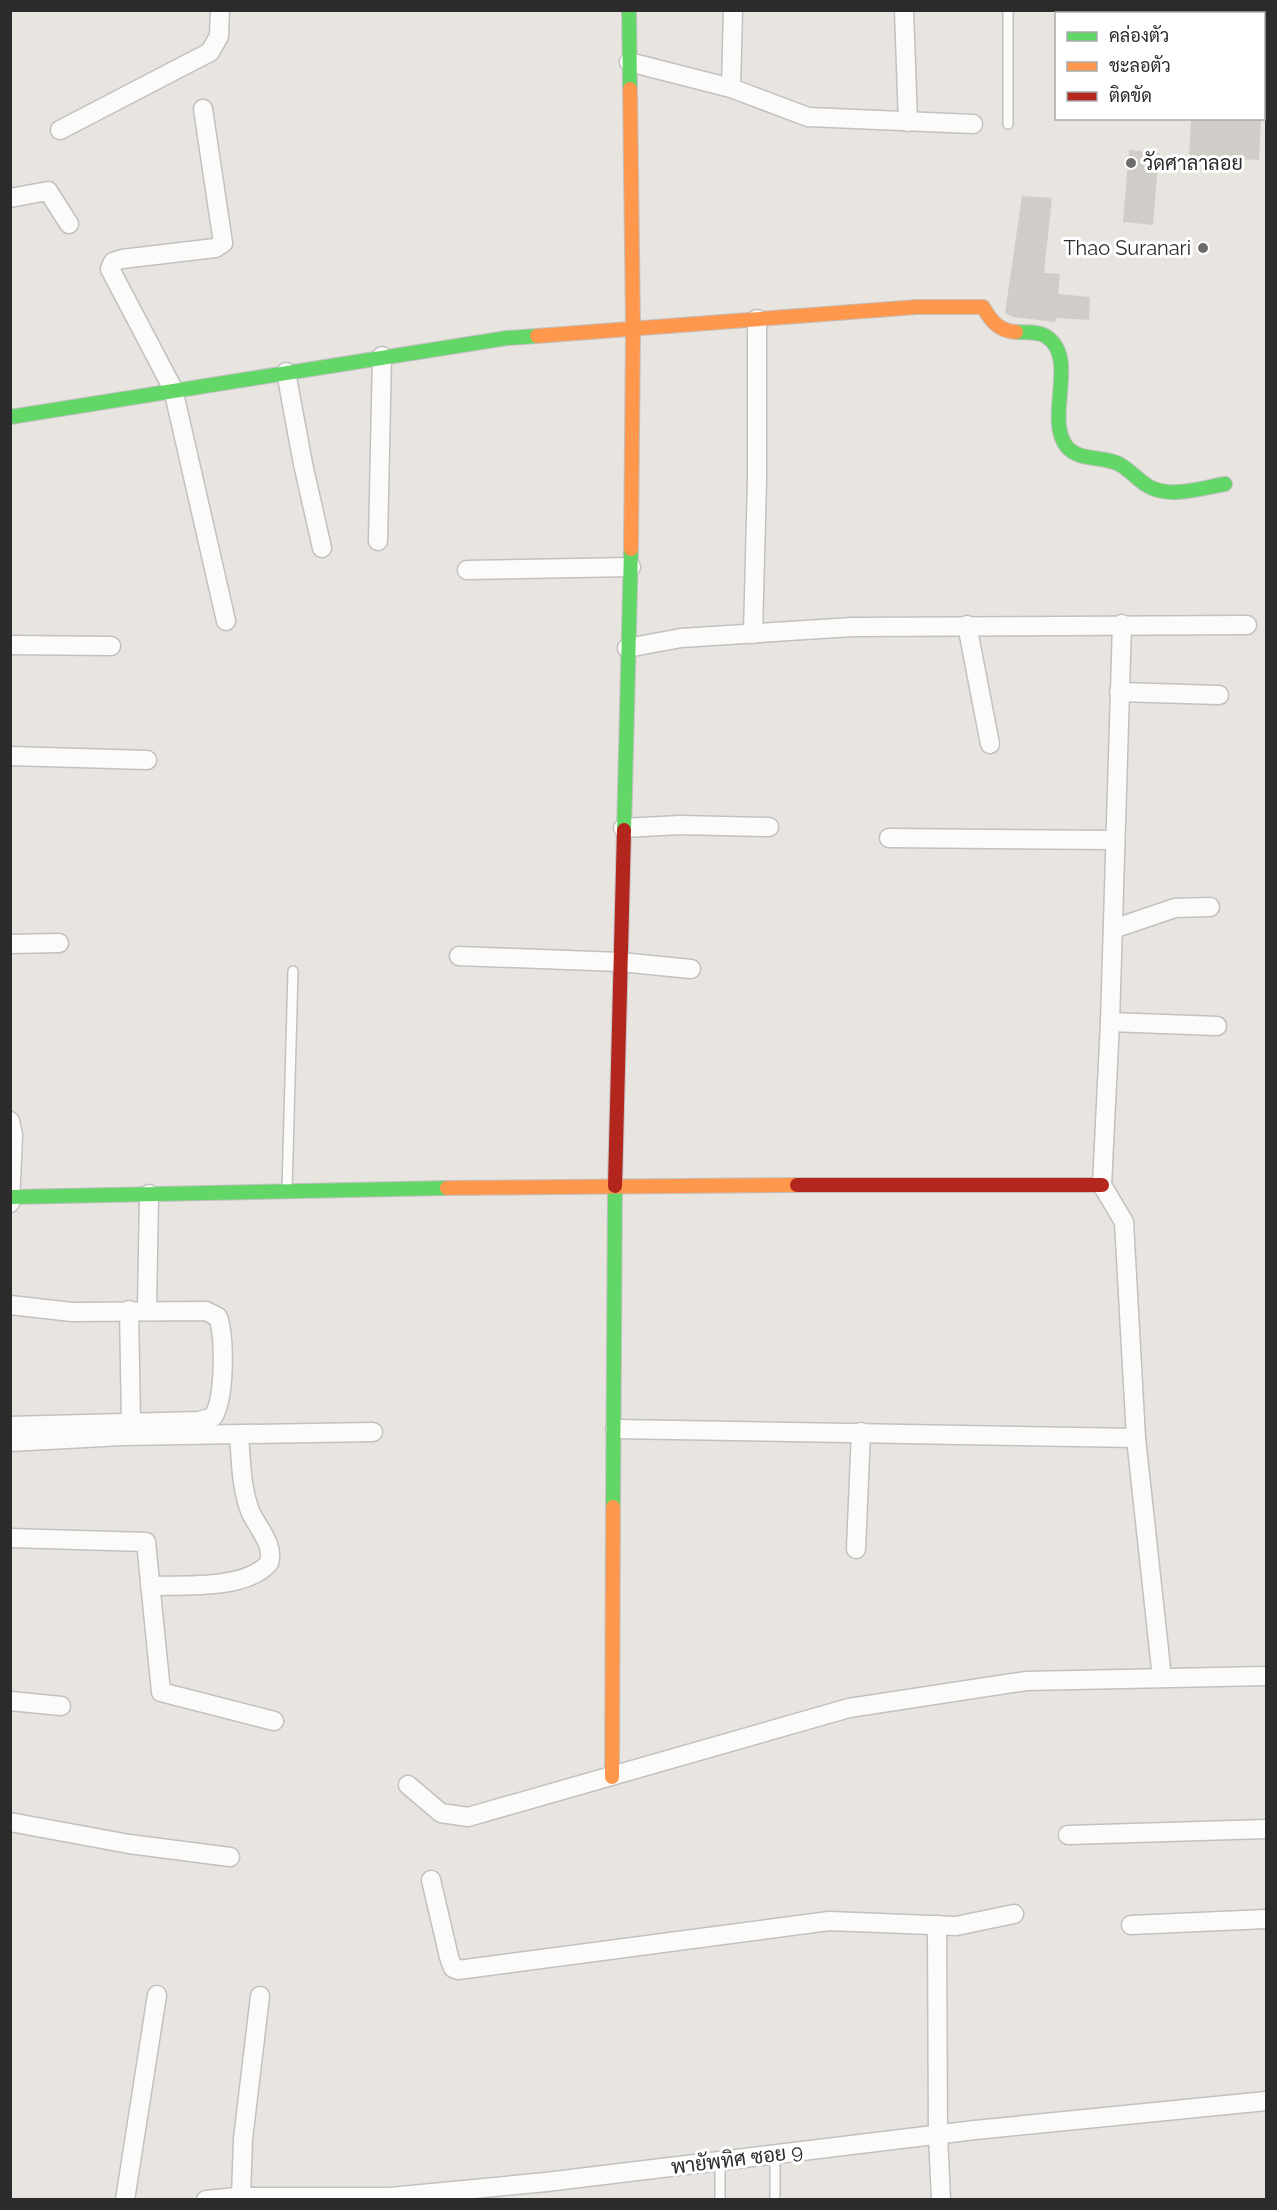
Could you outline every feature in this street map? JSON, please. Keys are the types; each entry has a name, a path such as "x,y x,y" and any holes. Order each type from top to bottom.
{"street":[{"path":"60,130 210,52 219,36 220,10"},
{"path":"612,1777 615,1191 627,648 631,567 633,328 629,10"},
{"path":"731,88 733,10"},
{"path":"904,10 908,122"},
{"path":"629,62 731,88 808,117 973,124"},
{"path":"203,109 223,243 215,248 122,259 110,267 173,389 226,621"},
{"path":"10,198 48,191 69,224"},
{"path":"10,417 173,389 507,338 916,307 983,306 990,322 999,329 1044,336 1055,346 1060,374 1061,433 1069,448 1088,457 1116,462 1155,489 1170,490 1225,484"},
{"path":"753,634 757,319"},
{"path":"378,542 382,356"},
{"path":"286,372 322,548"},
{"path":"467,570 631,567"},
{"path":"1122,624 1105,1191 1124,1222 1136,1438 1162,1678"},
{"path":"967,625 990,744"},
{"path":"627,648 681,638 852,627 1246,625"},
{"path":"10,645 111,646"},
{"path":"1119,692 1220,695"},
{"path":"10,756 147,760"},
{"path":"623,828 680,825 769,827"},
{"path":"889,838 1114,840"},
{"path":"1113,929 1175,908 1210,907"},
{"path":"10,944 59,944"},
{"path":"459,956 620,962 691,969"},
{"path":"1110,1022 1217,1026"},
{"path":"10,1121 13,1136 11,1200 287,1190 1105,1191"},
{"path":"131,1421 149,1194"},
{"path":"10,1305 72,1312 206,1311 218,1317 222,1341 219,1408 213,1417 199,1421 10,1426"},
{"path":"615,1429 1136,1438"},
{"path":"10,1442 373,1432"},
{"path":"856,1550 861,1432"},
{"path":"150,1586 226,1582 247,1578 269,1563 270,1550 250,1509 246,1495 239,1435"},
{"path":"10,1538 146,1542 161,1692 274,1721"},
{"path":"408,1785 441,1814 468,1817 849,1708 1026,1681 1266,1676"},
{"path":"10,1701 62,1706"},
{"path":"10,1822 129,1844 230,1857"},
{"path":"1068,1835 1266,1828"},
{"path":"430,1880 449,1957 453,1968 458,1970 829,1921 956,1926 1014,1914"},
{"path":"1131,1925 1266,1919"},
{"path":"937,1925 938,2135 941,2199"},
{"path":"125,2199 157,1995"},
{"path":"241,2197 243,2139 260,1996"},
{"name":"พายัพทิศ ซอย 9","path":"206,2199 390,2197 547,2191 720,2161 938,2135 1266,2101"}],"lane":[{"path":"1008,10 1008,124"},
{"path":"287,1190 293,971"},
{"path":"775,2155 775,2199"},
{"path":"720,2161 720,2199"}],"building":[{"path":"1191,120 1261,120 1259,160 1189,157"},
{"path":"1129,150 1159,153 1153,225 1123,222"},
{"path":"1022,196 1052,198 1044,273 1060,274 1058,294 1090,297 1089,320 1056,318 1055,322 1013,317 1005,313"}],"traffic: fast":[{"path":"629,10 630,89"},
{"path":"1016,332 1044,335 1056,347 1061,374 1059,406 1061,435 1067,447 1072,451 1119,464 1144,484 1156,490 1176,492 1225,484"},
{"path":"10,417 507,338 537,336"},
{"path":"624,830 631,549"},
{"path":"613,1507 615,1186"},
{"path":"12,1197 447,1188"}],"traffic: slow":[{"path":"630,89 633,328 631,549"},
{"path":"537,336 917,307 983,307 996,324 1005,330 1016,332"},
{"path":"447,1188 797,1185"},
{"path":"612,1777 613,1507"}],"traffic: jam":[{"path":"615,1186 624,830"},
{"path":"797,1185 1102,1185"}],"place":[{"name":"วัดศาลาลอย","path":"1131,163"},
{"name":"Thao Suranari","path":"1203,248"}]}
